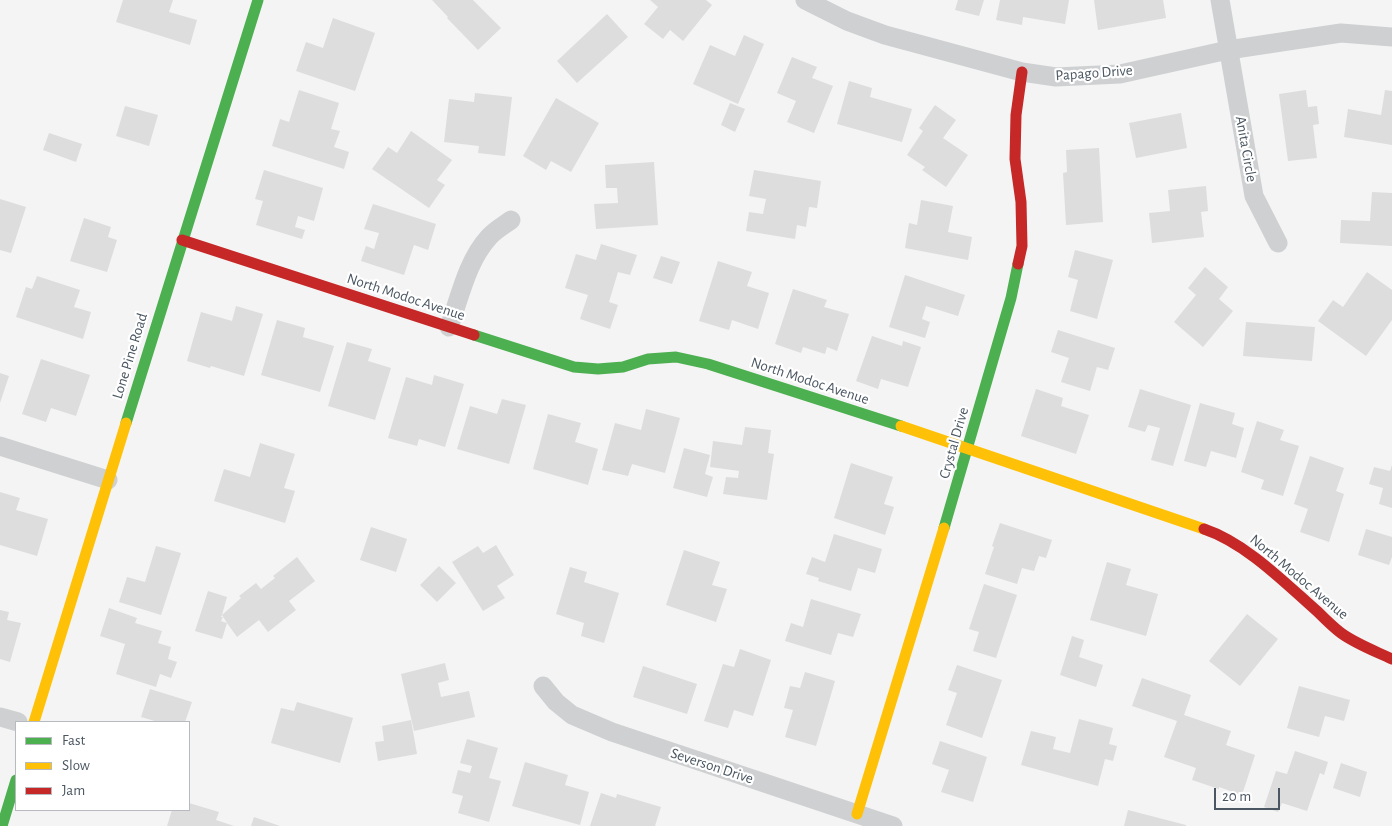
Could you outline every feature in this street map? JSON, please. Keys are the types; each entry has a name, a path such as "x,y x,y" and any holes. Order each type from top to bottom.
{"street":[{"name":"Lone Pine Road","path":"34,721 258,0"},
{"name":"Papago Drive","path":"805,0 847,21 885,35 1022,72 1056,77 1120,74 1228,50 1341,33 1392,37"},
{"name":"Anita Circle","path":"1220,0 1254,196 1278,242"},
{"name":"Crystal Drive","path":"857,814 968,448 1011,298 1022,246 1021,202 1015,159 1016,115 1022,72"},
{"path":"449,327 474,258 490,236 511,220"},
{"name":"North Modoc Avenue","path":"182,240 574,367 598,369 623,367 648,359 676,357 708,364 968,448 1211,531 1264,564 1341,632 1392,659"},
{"path":"0,446 108,480"},
{"name":"Severson Drive","path":"543,686 556,702 572,715 612,732 893,826"},
{"path":"0,717 15,721"},
{"path":"2,826 15,783"}],"building":[{"path":"123,0 173,0 169,12 197,20 190,45 116,22"},
{"path":"432,0 473,0 501,28 478,50"},
{"path":"650,0 706,0 712,5 683,41 670,30 663,39 644,24 658,7"},
{"path":"958,0 984,0 979,16 955,10"},
{"path":"1000,0 1069,0 1065,24 1023,17 1022,25 996,20"},
{"path":"1094,0 1163,0 1166,18 1098,30"},
{"path":"607,14 628,37 577,83 557,61"},
{"path":"333,18 375,33 355,91 296,71 306,42 323,48"},
{"path":"744,35 764,44 738,104 693,84 710,45 735,56"},
{"path":"792,57 817,67 812,78 833,86 814,133 787,122 796,101 777,93"},
{"path":"849,81 872,88 870,97 912,109 902,142 837,124"},
{"path":"299,90 339,103 331,129 340,131 334,147 349,152 344,169 272,146 280,119 289,122"},
{"path":"1306,90 1308,107 1317,106 1319,124 1313,125 1317,158 1288,161 1279,94"},
{"path":"1385,90 1392,91 1392,145 1344,137 1348,109 1381,115"},
{"path":"475,93 512,97 505,156 478,153 479,146 444,142 449,99 474,102"},
{"path":"556,98 599,123 571,172 551,161 546,170 523,156"},
{"path":"730,103 745,109 735,132 721,125"},
{"path":"935,105 956,120 943,138 968,155 946,187 922,170 925,167 907,155 923,131 919,128"},
{"path":"125,106 158,115 149,146 116,136"},
{"path":"1181,113 1187,148 1136,158 1129,123"},
{"path":"411,131 452,160 437,180 445,185 429,208 372,169 388,147 397,153"},
{"path":"49,133 82,144 76,162 43,150"},
{"path":"1099,148 1103,222 1066,225 1063,173 1067,172 1066,150"},
{"path":"654,162 658,225 596,229 594,204 618,203 617,188 606,188 605,165"},
{"path":"264,170 323,188 314,221 298,216 295,227 305,230 302,239 256,225 263,201 255,199"},
{"path":"754,170 821,181 817,208 809,207 806,227 797,225 795,239 746,231 749,212 763,214 766,199 749,196"},
{"path":"1206,186 1208,211 1201,212 1204,237 1152,243 1149,213 1170,211 1168,190"},
{"path":"1372,192 1392,193 1392,246 1340,243 1341,220 1370,221"},
{"path":"0,199 26,207 11,253 0,250"},
{"path":"921,200 953,206 948,232 972,237 968,260 905,248 909,223 917,225"},
{"path":"373,204 436,224 428,250 414,245 404,275 361,261 366,246 374,249 379,233 364,229"},
{"path":"84,218 111,227 108,237 117,240 107,272 70,261"},
{"path":"601,244 637,255 630,275 618,272 609,302 618,305 610,329 580,319 588,295 565,288 576,254 596,260"},
{"path":"1075,250 1113,260 1097,319 1070,311 1078,280 1068,277"},
{"path":"661,256 680,262 672,284 653,278"},
{"path":"718,261 752,272 747,286 769,293 758,329 732,320 729,330 699,321"},
{"path":"1205,267 1228,287 1219,299 1233,311 1203,347 1174,322 1196,295 1188,288"},
{"path":"1367,272 1392,290 1392,320 1366,356 1318,321 1333,300 1343,307"},
{"path":"905,275 965,295 958,316 926,306 922,319 930,322 925,338 889,327"},
{"path":"37,276 80,290 74,307 91,312 83,339 16,317 26,287 32,289"},
{"path":"793,289 827,300 824,307 849,314 837,351 827,347 825,354 803,347 801,353 775,344"},
{"path":"236,306 263,314 244,376 187,361 201,312 232,321"},
{"path":"277,320 305,328 303,337 334,346 320,392 261,375"},
{"path":"1246,322 1315,327 1312,361 1243,356"},
{"path":"1058,330 1115,348 1108,370 1097,367 1090,391 1061,382 1069,358 1051,352"},
{"path":"872,336 902,346 903,341 921,347 908,387 881,379 878,389 856,381"},
{"path":"347,342 372,349 368,361 391,368 375,420 328,406"},
{"path":"41,359 90,375 76,416 51,408 46,422 22,414"},
{"path":"0,373 9,376 0,403"},
{"path":"434,375 464,384 445,447 419,439 417,446 388,438 406,377 432,385"},
{"path":"1036,389 1063,398 1061,406 1089,415 1076,454 1021,436"},
{"path":"1140,389 1191,405 1173,466 1151,460 1160,428 1148,425 1145,432 1128,427"},
{"path":"502,399 526,405 509,464 457,449 470,406 497,414"},
{"path":"1200,403 1235,413 1232,424 1244,428 1236,458 1211,451 1206,467 1184,461"},
{"path":"646,409 680,418 665,473 632,464 628,476 602,470 615,423 641,430"},
{"path":"548,414 581,423 575,442 598,449 588,485 533,469"},
{"path":"1257,421 1284,430 1280,440 1299,446 1283,496 1261,489 1264,480 1241,472"},
{"path":"745,427 771,430 768,453 774,454 767,500 723,494 726,477 738,478 739,471 710,467 713,441 742,445"},
{"path":"260,443 295,454 284,488 295,491 285,523 214,501 224,469 250,477"},
{"path":"684,448 710,455 705,474 713,477 707,497 673,488"},
{"path":"1310,456 1344,468 1336,491 1344,494 1329,542 1300,532 1308,509 1294,504"},
{"path":"851,463 893,477 884,504 894,507 885,535 834,518"},
{"path":"1392,465 1392,508 1379,504 1383,488 1369,484 1374,467 1390,471"},
{"path":"0,492 20,498 16,510 48,519 37,556 0,545"},
{"path":"1000,523 1052,540 1046,558 1039,556 1034,571 1022,568 1017,584 985,574"},
{"path":"371,527 407,539 396,572 360,560"},
{"path":"1366,529 1392,537 1392,557 1389,565 1358,555"},
{"path":"834,534 882,549 875,573 858,568 851,591 818,581 819,578 806,574 812,557 825,562"},
{"path":"496,545 514,575 497,586 505,598 483,611 452,562 478,546 483,553"},
{"path":"156,546 181,553 161,615 119,602 127,577 145,582"},
{"path":"684,550 720,562 712,585 727,589 716,622 666,605"},
{"path":"297,557 315,581 289,601 296,610 268,632 259,620 237,637 222,615 241,598 239,596 256,583 261,589 275,578 273,576"},
{"path":"1107,562 1131,569 1126,585 1158,594 1146,636 1090,620"},
{"path":"439,566 456,583 437,602 420,585"},
{"path":"570,567 587,572 584,582 619,593 604,643 581,636 584,623 556,614"},
{"path":"984,584 1017,595 996,658 973,651 979,632 969,629"},
{"path":"208,591 227,597 221,621 227,623 222,639 195,631"},
{"path":"811,599 861,614 853,637 838,633 831,655 785,641 791,623 803,627"},
{"path":"109,608 137,618 135,623 162,631 158,643 171,647 168,659 177,662 171,678 160,674 156,687 116,674 125,644 100,636"},
{"path":"0,610 9,612 7,620 21,623 10,662 0,659"},
{"path":"1247,614 1278,639 1240,686 1209,661"},
{"path":"1072,636 1084,640 1079,657 1103,665 1096,687 1060,675"},
{"path":"740,649 771,660 753,716 734,710 728,728 704,721 723,664 734,667"},
{"path":"445,663 449,680 438,683 441,697 469,691 475,717 414,731 401,674"},
{"path":"957,665 1002,680 982,738 946,725 957,693 948,690"},
{"path":"643,666 697,684 687,714 633,697"},
{"path":"805,672 835,681 816,746 785,737 793,710 784,708 790,686 800,688"},
{"path":"1142,678 1191,695 1184,715 1231,731 1226,745 1255,755 1242,795 1192,780 1196,768 1164,757 1177,721 1132,706"},
{"path":"1299,686 1350,700 1344,721 1325,716 1319,737 1287,728"},
{"path":"150,689 192,702 185,721 155,721 141,717"},
{"path":"297,702 353,718 340,763 271,743 281,708 294,711"},
{"path":"1079,719 1113,728 1109,744 1117,746 1113,761 1105,759 1098,786 1021,765 1031,731 1056,737 1053,749 1070,753"},
{"path":"411,720 417,754 378,761 375,742 384,741 382,726"},
{"path":"467,739 498,748 489,778 501,781 489,822 458,813 463,796 452,793 458,770 470,773 472,766 460,763"},
{"path":"940,741 987,757 973,802 941,792 949,770 932,764"},
{"path":"1295,751 1328,762 1324,775 1320,773 1307,811 1282,803 1278,812 1264,807 1276,771 1287,774"},
{"path":"525,762 568,775 565,785 589,792 580,825 512,806"},
{"path":"1341,763 1367,772 1360,797 1333,788"},
{"path":"601,793 616,798 617,794 661,807 655,826 590,826"},
{"path":"190,803 219,812 216,820 234,826 167,826 172,811 190,811"},
{"path":"1128,810 1186,825 1186,826 1124,826"},
{"path":"254,817 280,826 251,826"}],"traffic: fast":[{"path":"126,423 258,0"},
{"path":"944,528 1011,298 1018,264"},
{"path":"474,335 574,367 598,369 623,367 648,359 676,357 708,364 901,426"},
{"path":"2,826 15,783"}],"traffic: slow":[{"path":"34,721 126,423"},
{"path":"901,426 1204,529"},
{"path":"857,814 944,528"}],"traffic: jam":[{"path":"1018,264 1022,246 1021,202 1015,159 1016,115 1022,72"},
{"path":"182,240 474,335"},
{"path":"1204,529 1220,535 1250,554 1279,577 1341,633 1359,644 1392,659"}]}
